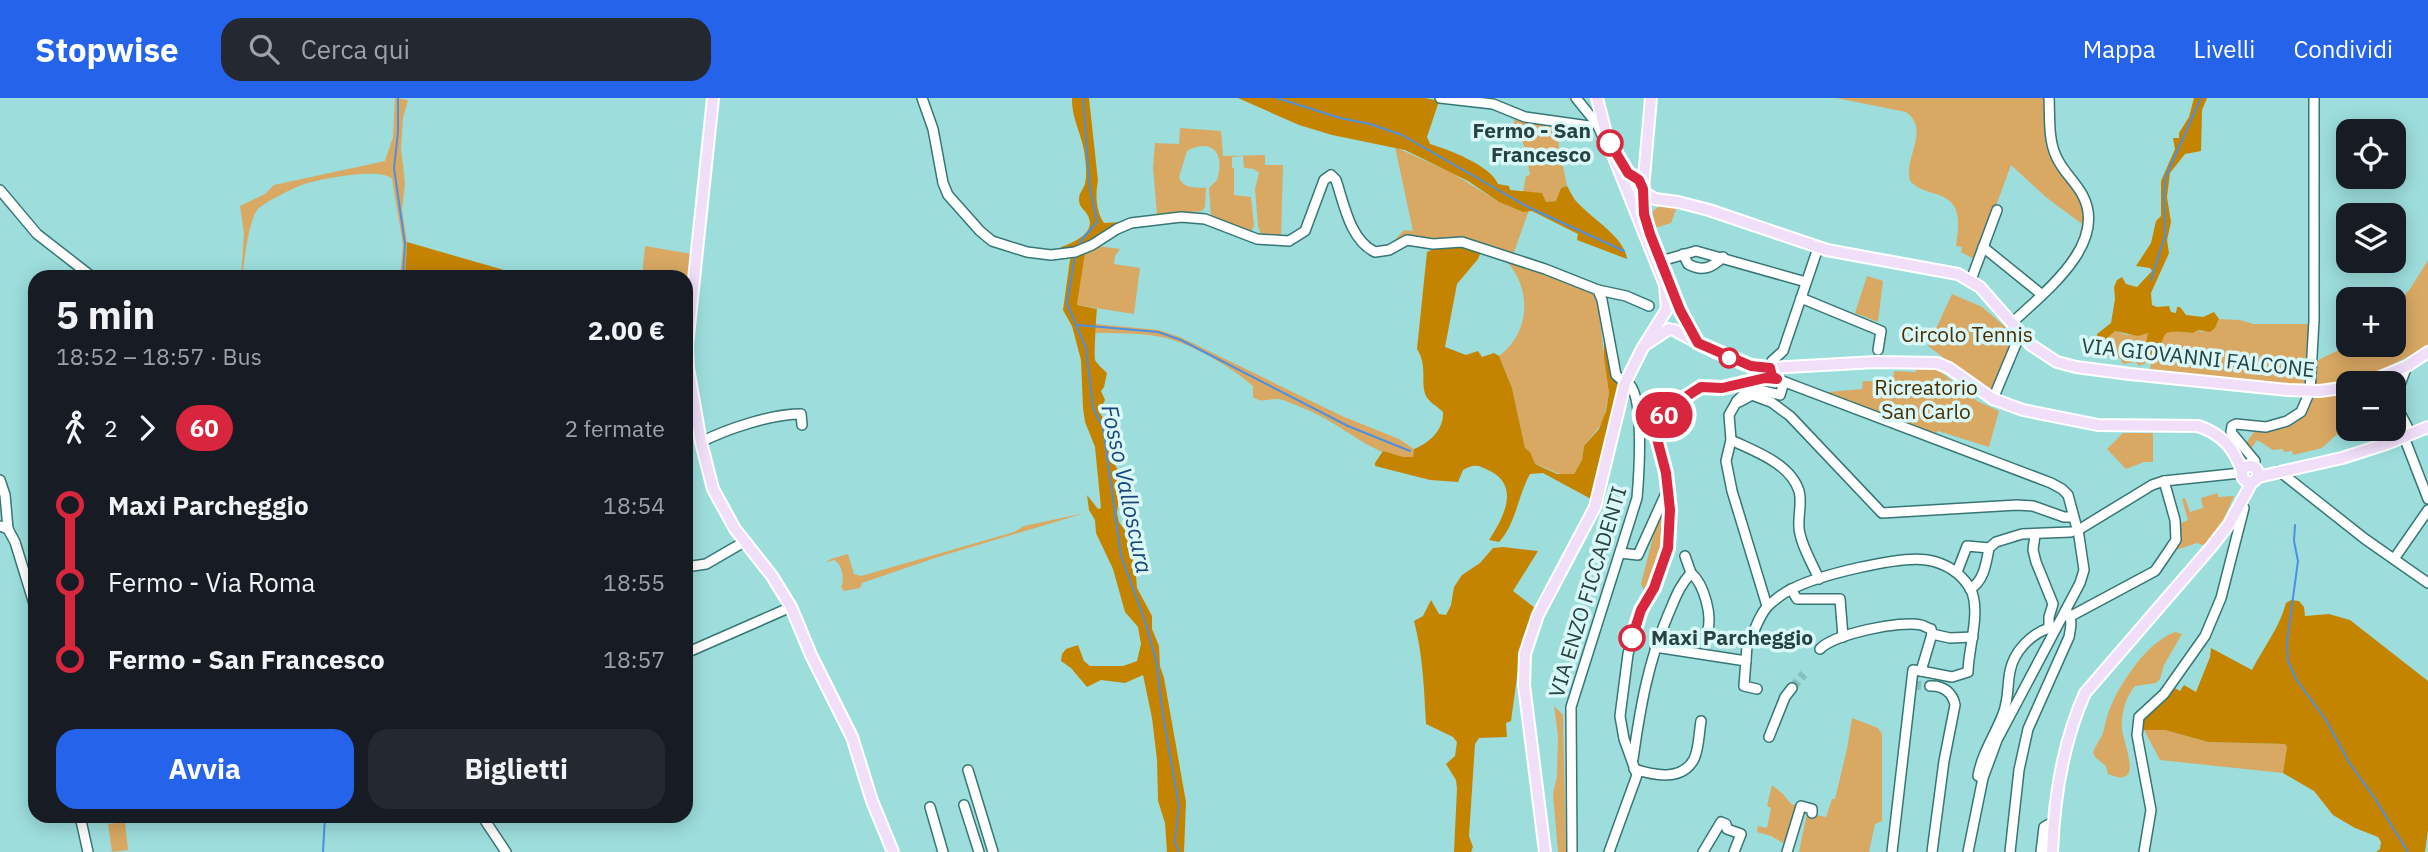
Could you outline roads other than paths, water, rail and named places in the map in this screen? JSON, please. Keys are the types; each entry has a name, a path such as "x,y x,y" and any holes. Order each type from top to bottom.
{"main road":[{"path":"693,288 713,98"},
{"path":"1597,98 1595,121 1626,174 1631,202 1665,285 1668,298 1663,325 1767,373 1876,362 1937,363 1949,368 1993,399 2022,410 2087,424 2199,426 2220,438 2250,471"},
{"path":"1651,98 1644,195 1648,227 1682,314 1698,343"},
{"path":"1626,174 1645,165"},
{"path":"1626,174 1639,180 1644,195"},
{"path":"1644,195 1709,210 1818,248 1945,271 1971,281 1998,305 2021,332"},
{"path":"1631,202 1637,205 1644,195"},
{"path":"1648,227 1651,209 1665,202"},
{"path":"1545,852 1524,685 1525,654 1538,615 1595,507 1617,414 1633,366 1664,313 1674,307 1682,314"},
{"path":"1642,349 1658,335 1681,326 1682,314"},
{"name":"VIA GIOVANNI FALCONE","path":"2021,332 2031,345 2045,355 2057,362 2076,367 2232,385 2310,391 2336,388"},
{"path":"2395,371 2428,352"},
{"path":"693,387 701,442 713,489 744,542 772,576 791,607 811,655 852,737 876,812 893,852"},
{"path":"2250,471 2279,471 2342,457 2428,427"},
{"path":"2052,852 2053,822 2076,712 2085,693 2229,524 2250,471"}],"street":[{"path":"922,98 933,130 940,175 948,195 980,231 1007,247 1051,255 1074,252 1093,245 1131,223 1181,217 1205,219 1257,239 1289,241 1305,231 1324,180 1331,175 1336,180 1356,233 1362,243 1375,252 1389,250 1407,240 1433,244 1455,241 1510,257 1649,306"},
{"path":"1440,98 1479,102 1525,117 1595,121"},
{"path":"1500,98 1506,109"},
{"path":"1576,98 1595,121 1626,174"},
{"path":"2013,322 2080,253 2088,223 2083,194 2063,169 2053,148 2049,98"},
{"path":"1970,589 1977,585 1985,570 1989,548 1996,542 2022,534 2076,531 2152,485 2164,481 2250,471 2231,432 2232,426 2236,424 2266,427 2287,421 2301,412 2310,391 2314,323 2314,98"},
{"path":"0,190 37,234 83,270"},
{"path":"1971,281 1997,210"},
{"path":"1983,247 2041,294"},
{"path":"1767,373 1772,360 1783,351 1818,248"},
{"path":"1661,261 1696,251 1806,282"},
{"path":"1683,254 1688,264 1701,269 1714,266 1723,257"},
{"name":"VIA ENZO FICCADENTI","path":"1572,852 1571,707 1637,498 1640,461 1636,394 1616,375 1598,290"},
{"path":"1801,298 1881,331 1878,350"},
{"path":"1993,399 2021,332"},
{"path":"2405,371 2407,366"},
{"path":"1609,852 1637,775 1620,716 1628,654 1641,610 1654,588 1668,548 1670,510 1666,473 1654,427 1676,403 1701,387 1722,388 1767,373 2051,483 2062,488 2068,495 2079,536 2084,570 2069,613 2069,637 2028,729 2019,769 2010,852"},
{"path":"1767,606 1727,469 1727,453 1731,440 1729,415 1746,391 1756,389 1780,395 1781,380"},
{"path":"1737,401 1752,395 1781,409 1882,513 2033,506 2064,517 2073,517"},
{"path":"701,442 718,433 785,414 801,414 802,425"},
{"path":"2407,435 2427,492"},
{"path":"1731,440 1773,461 1785,470 1793,481 1799,491 1799,532 1819,579"},
{"path":"2279,471 2428,583"},
{"path":"0,480 5,495 4,527 15,542 28,577"},
{"path":"1970,852 1983,778 1997,740 2052,628 2069,613 2155,571 2176,540 2175,520 2164,481"},
{"path":"1620,553 1639,555 1667,491"},
{"path":"2144,852 2151,810 2137,734 2139,716 2164,694 2205,636 2221,598 2241,524 2244,508 2240,501"},
{"path":"2394,559 2428,510"},
{"path":"2035,535 2036,562 2053,604 2049,617 2052,628"},
{"path":"693,565 706,564 744,542"},
{"path":"1957,572 1967,546 1989,548"},
{"path":"1685,556 1691,573 1699,581 1709,615 1707,633"},
{"path":"1757,689 1744,686 1746,661 1748,646 1767,606 1791,589 1819,579 1905,559 1926,559 1957,572 1970,589 1973,598 1973,638 1968,672 1952,677 1917,671"},
{"path":"1633,764 1635,739 1655,647 1678,589 1691,573"},
{"path":"1791,589 1797,599 1840,599 1843,637"},
{"path":"693,650 791,607"},
{"path":"1821,649 1824,644 1843,637 1909,624 1931,629 1932,634 1912,689 1892,852"},
{"path":"1983,778 1978,774 2010,691 2011,664 2034,634 2052,628"},
{"path":"1932,634 1951,638 1973,638"},
{"path":"1655,647 1746,661"},
{"path":"1930,686 1940,686 1949,692 1955,705 1944,761 1932,852"},
{"path":"1769,737 1785,697 1792,688"},
{"path":"1633,764 1665,775 1676,774 1689,766 1695,758 1701,721"},
{"path":"1625,739 1635,739"},
{"path":"968,770 992,852"},
{"path":"964,804 979,852"},
{"path":"1787,852 1801,806 1812,808 1812,813"},
{"path":"930,807 943,852"},
{"path":"1703,852 1721,822 1726,824 1727,829 1741,834 1734,852"},
{"path":"2041,852 2044,827 2053,822"},
{"path":"82,823 88,852"},
{"path":"487,823 506,852"},
{"path":"1613,841 1617,852"}],"waterway":[{"path":"398,98 394,168 405,244 403,270"},
{"name":"Fosso Valloscura","path":"1080,242 1097,222 1090,189 1083,98"},
{"path":"1277,98 1402,135 1528,207 1624,251"},
{"path":"2151,280 2165,236 2166,176 2201,98"},
{"name":"Fosso Valloscura","path":"1075,257 1067,303 1086,348 1093,408 1103,427 1121,556 1156,660 1179,806 1175,842 1179,852"},
{"path":"1078,325 1158,332 1181,340 1348,426 1410,451"},
{"path":"2295,525 2294,541 2298,561 2287,642 2288,661 2296,679 2326,720 2350,764 2408,852"},
{"path":"323,852 325,823"}],"tunnel":[{"path":"1792,688 1804,674"},
{"path":"1912,685 1930,686"}],"place":[{"name":"Fermo - San Francesco","path":"1610,143"},
{"name":"Maxi Parcheggio","path":"1632,638"}],"park label":[{"name":"Circolo Tennis","path":"1967,335"},
{"name":"Ricreatorio San Carlo","path":"1926,400"}]}
